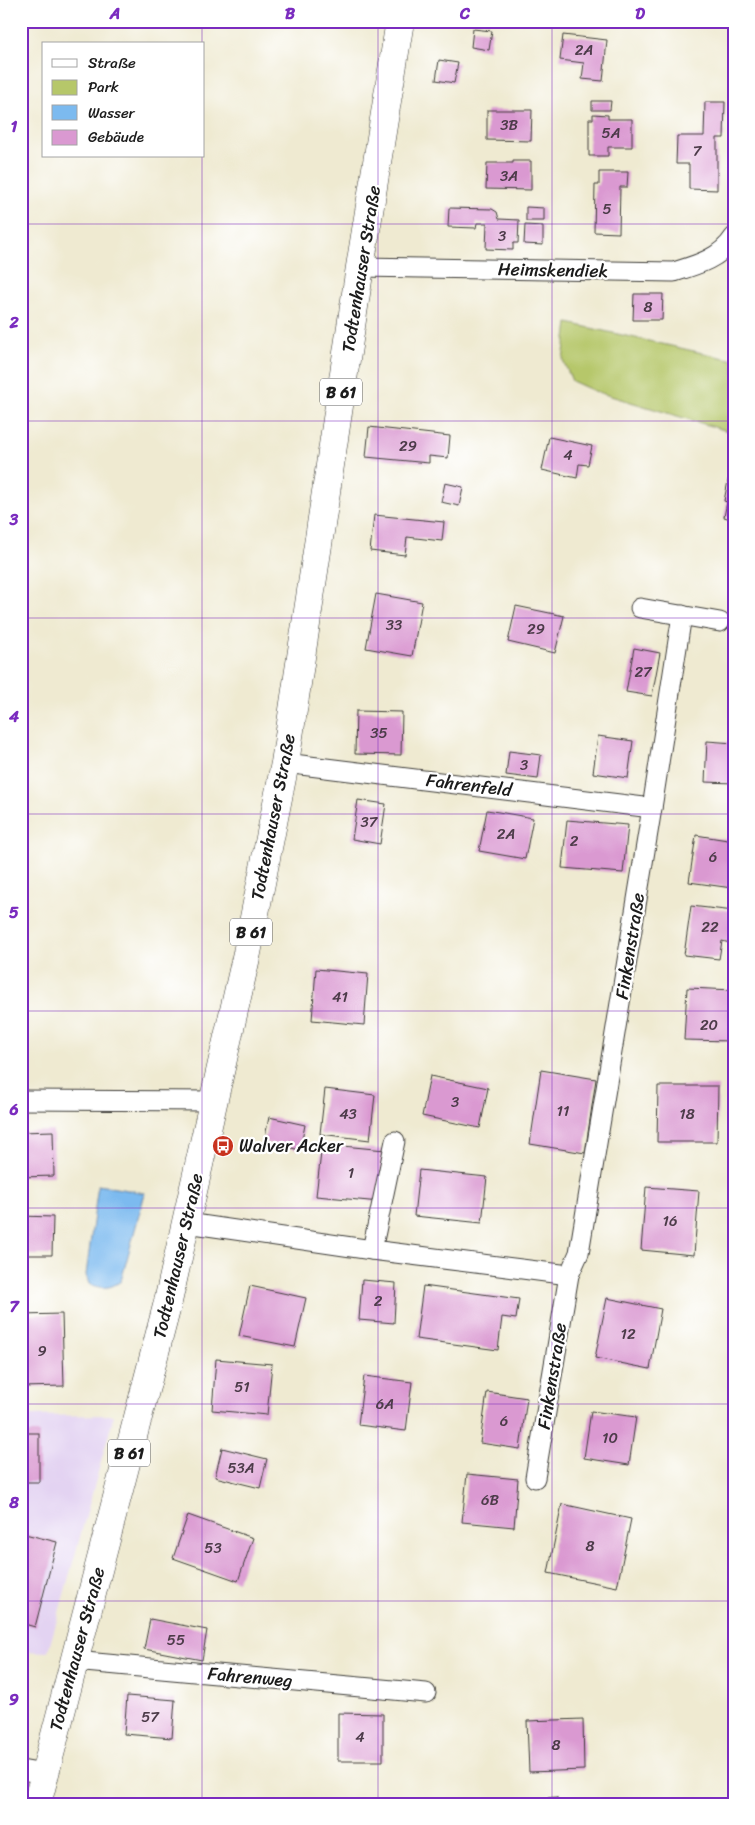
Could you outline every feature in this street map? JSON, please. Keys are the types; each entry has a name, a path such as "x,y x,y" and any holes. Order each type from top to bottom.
{"main road":[{"name":"Todtenhauser Straße","path":"37,1804 33,1772 74,1661 151,1371 215,1101 285,763 360,267 400,21"}],"street":[{"name":"Heimskendiek","path":"360,267 674,272 704,263 729,244 734,237"},
{"path":"640,608 720,622"},
{"name":"Finkenstraße","path":"535,1478 569,1274 579,1253 682,615"},
{"name":"Fahrenfeld","path":"285,763 652,808"},
{"path":"21,1100 215,1101"},
{"path":"372,1250 395,1141"},
{"path":"187,1223 372,1250 569,1274"},
{"name":"Fahrenweg","path":"74,1661 426,1693"}],"shaded area":[{"path":"114,1415 48,1652 21,1651 21,1416"}],"green space":[{"path":"568,323 734,360 734,433 594,391 572,381 563,360"}],"water":[{"path":"98,1185 145,1193 121,1281 113,1286 106,1287 89,1284 86,1275"}],"building":[{"path":"473,29 492,31 489,50 471,47"},
{"path":"563,35 607,40 603,81 582,79 584,63 560,60"},
{"path":"439,60 458,63 454,83 436,80"},
{"path":"592,101 611,101 610,110 592,110"},
{"path":"705,102 725,102 724,138 717,138 717,190 689,189 689,164 676,164 677,136 704,136"},
{"path":"487,110 532,110 531,141 487,140"},
{"path":"593,114 608,115 608,119 632,119 632,147 608,147 608,156 589,156 589,119 593,119"},
{"path":"513,161 531,161 531,190 486,189 487,163 513,163"},
{"path":"599,172 628,172 627,187 620,187 619,233 594,232 595,185 599,185"},
{"path":"526,207 544,208 544,221 526,221"},
{"path":"449,208 492,209 497,212 499,219 519,220 518,243 513,243 513,250 486,249 487,223 477,223 476,228 448,227"},
{"path":"525,225 543,226 543,245 524,244"},
{"path":"634,294 663,294 662,320 633,320"},
{"path":"369,427 450,436 448,458 429,456 429,463 366,457"},
{"path":"549,437 592,446 588,465 579,464 577,478 542,470"},
{"path":"729,476 734,477 734,520 724,517 727,502 724,501"},
{"path":"445,483 463,487 459,506 441,502"},
{"path":"374,515 444,522 442,541 407,537 405,555 370,551"},
{"path":"376,594 422,602 412,656 366,648"},
{"path":"516,606 564,616 555,653 508,642"},
{"path":"634,648 660,653 652,696 626,692"},
{"path":"356,711 402,712 401,755 355,754"},
{"path":"598,736 633,741 628,778 593,773"},
{"path":"707,741 734,743 734,783 705,782"},
{"path":"509,751 541,755 538,779 506,775"},
{"path":"358,800 386,804 380,844 352,839"},
{"path":"487,810 533,818 525,859 479,851"},
{"path":"567,820 628,825 623,873 562,868"},
{"path":"696,835 734,841 732,888 689,882"},
{"path":"691,906 734,911 730,943 722,941 719,959 684,955"},
{"path":"316,969 368,974 364,1025 312,1020"},
{"path":"687,988 734,990 732,1041 684,1040"},
{"path":"541,1070 596,1079 585,1153 530,1144"},
{"path":"430,1076 488,1088 480,1128 422,1116"},
{"path":"658,1086 718,1086 717,1142 657,1142"},
{"path":"325,1089 375,1095 370,1140 320,1134"},
{"path":"269,1117 305,1125 300,1150 264,1142"},
{"path":"53,1131 54,1176 21,1177 21,1132"},
{"path":"322,1144 385,1150 380,1202 316,1196"},
{"path":"419,1170 487,1177 482,1223 414,1216"},
{"path":"646,1187 699,1191 694,1255 641,1250"},
{"path":"21,1216 53,1217 52,1255 21,1255"},
{"path":"362,1280 396,1283 394,1323 359,1320"},
{"path":"250,1286 306,1298 295,1347 239,1336"},
{"path":"423,1286 519,1299 516,1319 502,1317 498,1350 416,1339"},
{"path":"607,1298 661,1309 650,1369 595,1358"},
{"path":"62,1314 64,1386 21,1387 21,1315"},
{"path":"216,1359 272,1364 267,1415 212,1410"},
{"path":"364,1376 412,1382 406,1431 358,1425"},
{"path":"487,1392 527,1398 520,1449 480,1443"},
{"path":"591,1411 636,1417 629,1465 584,1458"},
{"path":"21,1433 39,1433 39,1482 21,1482"},
{"path":"222,1448 267,1459 260,1488 215,1477"},
{"path":"467,1474 518,1479 514,1527 462,1522"},
{"path":"562,1504 631,1519 617,1587 548,1573"},
{"path":"188,1515 253,1538 238,1581 173,1558"},
{"path":"21,1533 57,1542 35,1627 21,1623"},
{"path":"150,1619 207,1630 202,1660 144,1649"},
{"path":"127,1696 175,1700 172,1738 124,1734"},
{"path":"338,1713 383,1714 383,1761 338,1761"},
{"path":"583,1719 584,1770 529,1772 527,1721"},
{"path":"557,1797 557,1804 514,1804 514,1800"}],"place":[{"name":"Walver Acker","path":"223,1146"}]}
